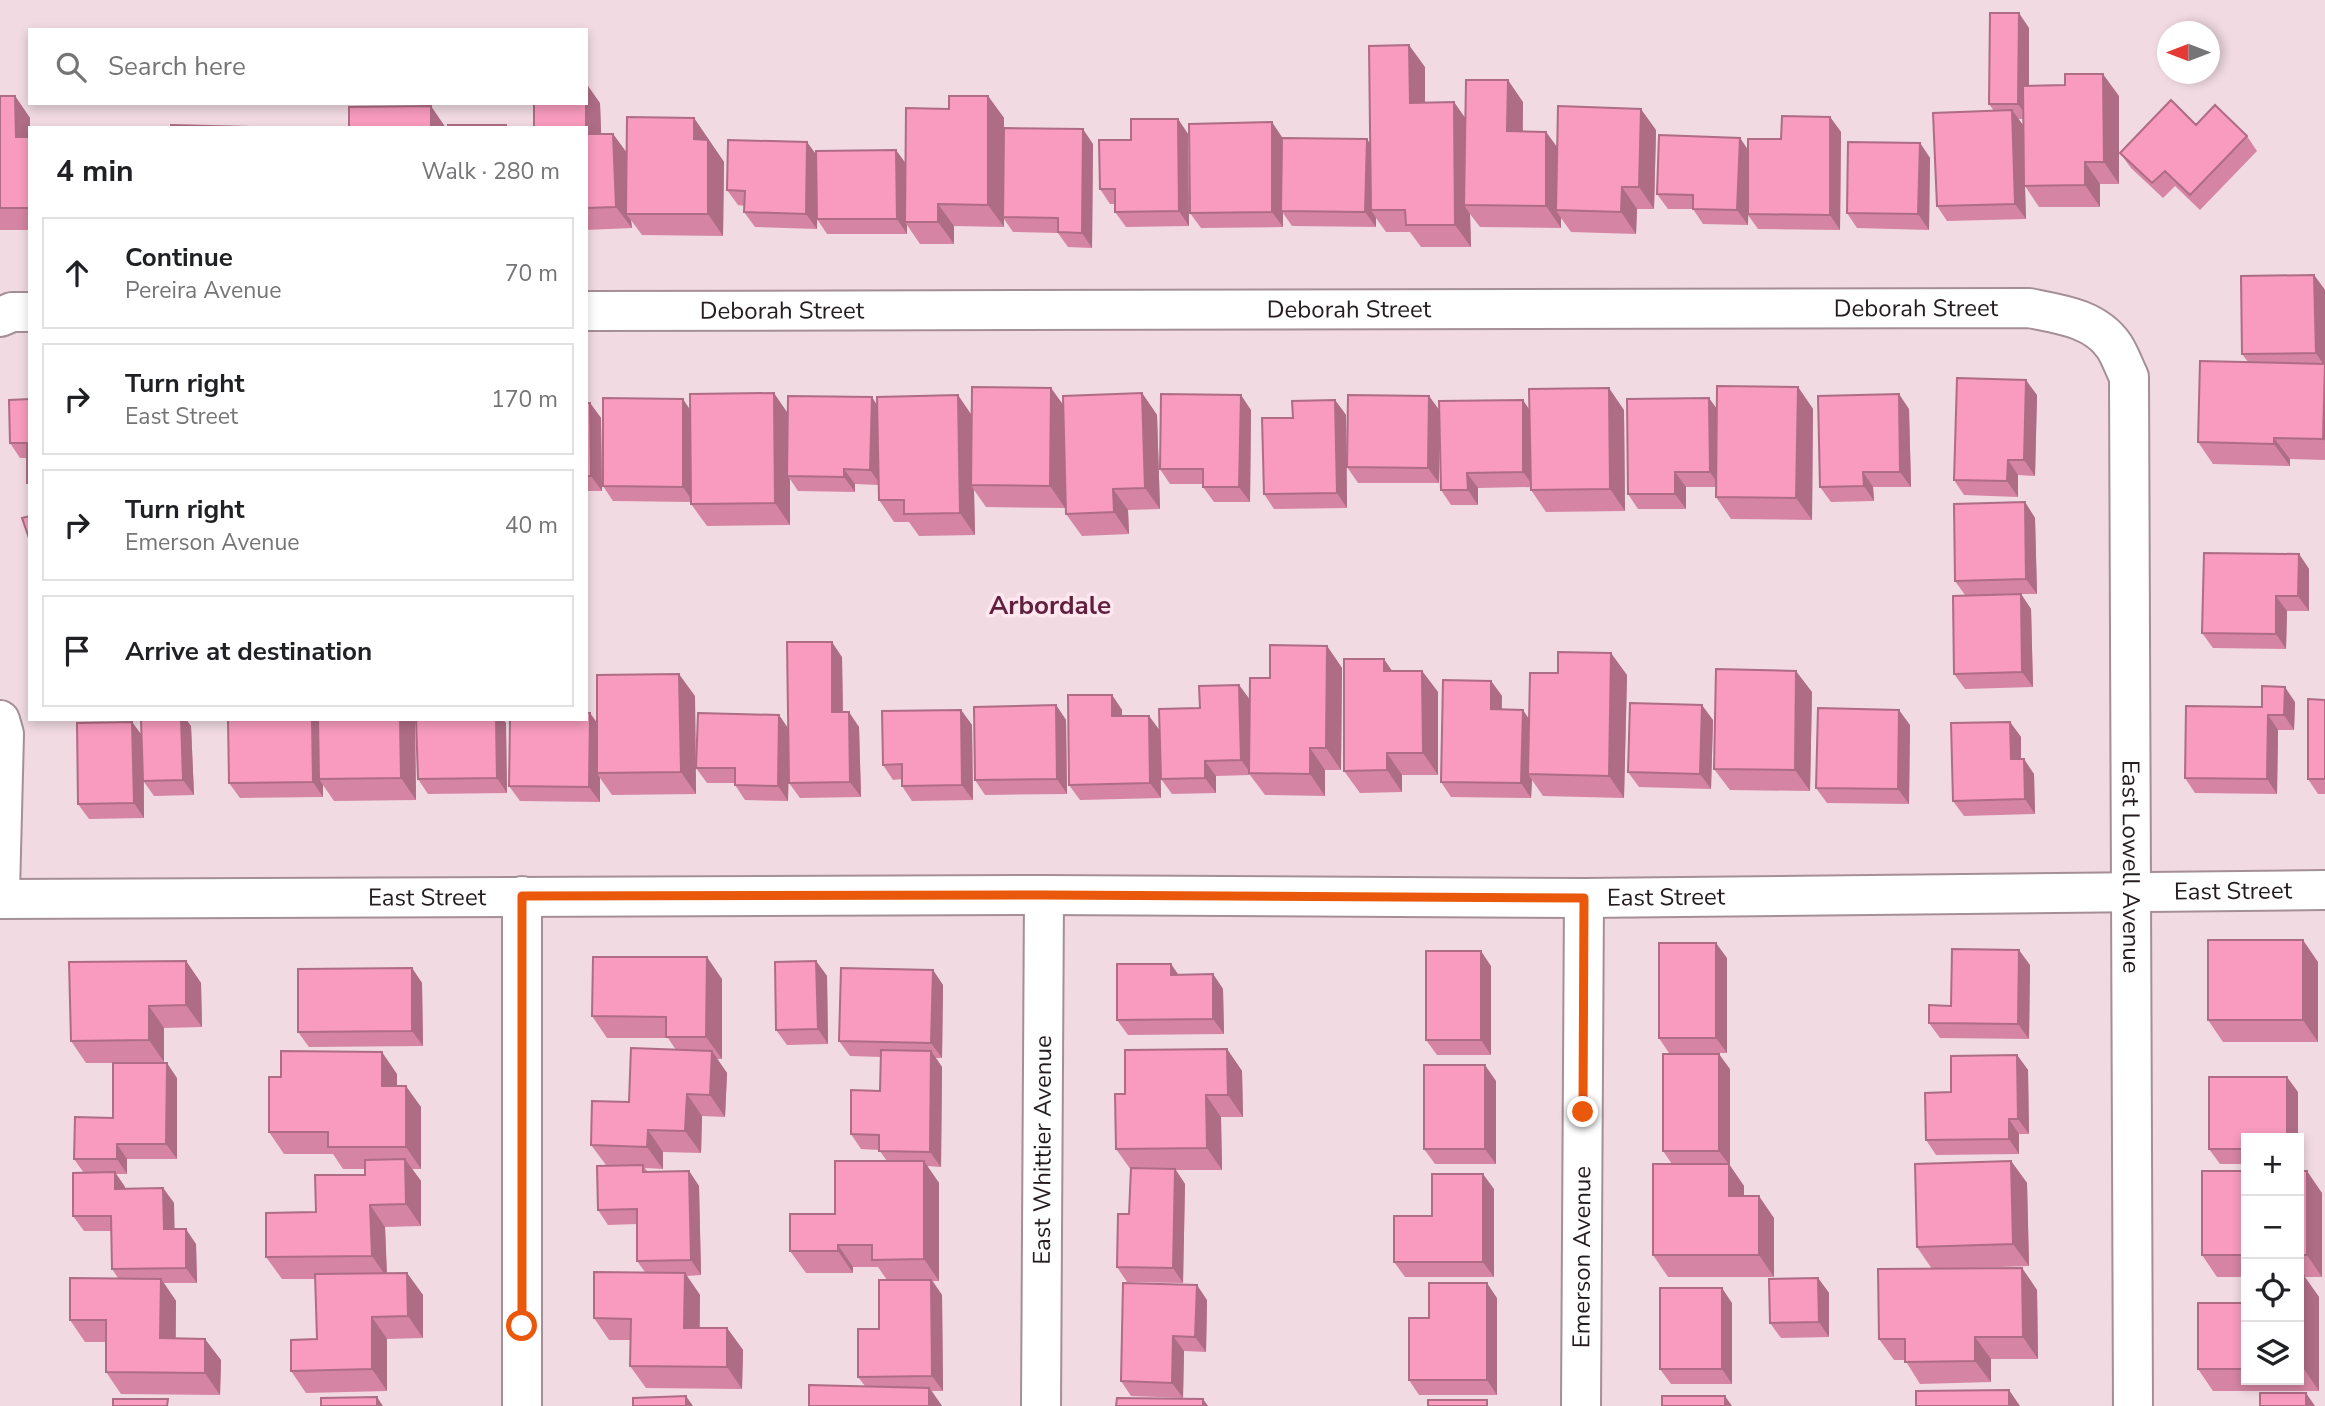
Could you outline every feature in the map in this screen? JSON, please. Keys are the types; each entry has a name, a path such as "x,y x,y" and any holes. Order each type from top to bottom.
{"street":[{"name":"Deborah Street","path":"588,311 2029,308 2077,317 2105,336"},
{"path":"0,317 12,312 28,312"},
{"name":"East Lowell Avenue","path":"2105,336 2114,346 2129,377 2133,1406"},
{"path":"0,720 4,734 0,892"},
{"name":"East Street","path":"0,899 1044,895 1584,898 2325,890"},
{"name":"East Whittier Avenue","path":"1041,1406 1044,895"},
{"path":"522,896 522,1406"},
{"name":"Emerson Avenue","path":"1581,1406 1584,898"}],"building":[{"path":"1990,13 2019,13 2018,104 1989,104"},
{"path":"1409,45 1410,103 1454,102 1455,225 1406,225 1405,210 1371,210 1369,46"},
{"path":"2065,74 2103,74 2104,162 2085,162 2085,185 2024,186 2023,86 2065,85"},
{"path":"1466,80 1508,80 1507,131 1546,132 1546,206 1464,205"},
{"path":"0,96 15,96 16,137 28,137 28,208 0,208"},
{"path":"949,96 988,96 988,205 938,204 938,222 905,222 906,108 949,109"},
{"path":"2171,100 2196,125 2215,105 2247,136 2190,195 2165,171 2152,183 2120,153"},
{"path":"534,105 586,105 586,126 534,126"},
{"path":"431,106 431,126 349,126 349,107"},
{"path":"1558,106 1641,109 1639,187 1622,187 1621,212 1556,210"},
{"path":"2012,110 2015,204 1937,206 1933,113"},
{"path":"1782,116 1830,117 1830,215 1748,214 1748,139 1781,139"},
{"path":"627,117 694,118 694,139 708,140 708,214 626,214"},
{"path":"1131,119 1178,119 1179,211 1115,212 1115,189 1100,189 1099,140 1131,140"},
{"path":"1272,122 1272,212 1190,213 1189,124"},
{"path":"448,125 506,125 506,126"},
{"path":"1004,128 1083,129 1082,233 1058,232 1058,218 1003,217"},
{"path":"588,134 613,134 616,207 588,208"},
{"path":"1659,135 1740,138 1737,210 1693,209 1693,195 1657,194"},
{"path":"1282,138 1367,139 1365,212 1281,211"},
{"path":"728,140 807,142 806,214 744,212 745,191 727,190"},
{"path":"1848,142 1920,143 1918,214 1847,213"},
{"path":"896,150 897,219 817,219 816,151"},
{"path":"2314,275 2316,353 2242,354 2241,276"},
{"path":"2200,361 2325,364 2323,439 2274,438 2274,444 2198,442"},
{"path":"1957,378 2026,380 2024,460 2008,460 2007,481 1954,480"},
{"path":"1717,386 1798,387 1796,498 1716,497"},
{"path":"972,387 1051,388 1050,486 971,485"},
{"path":"1609,388 1610,489 1531,490 1529,389"},
{"path":"774,393 775,503 691,504 690,394"},
{"path":"1142,393 1145,488 1113,489 1114,512 1066,514 1063,396"},
{"path":"1161,394 1241,395 1239,487 1203,487 1203,469 1160,469"},
{"path":"1899,394 1900,472 1863,472 1864,486 1820,487 1818,396"},
{"path":"958,395 960,513 904,514 904,500 879,500 877,397"},
{"path":"1348,395 1429,396 1428,468 1347,467"},
{"path":"788,396 872,397 870,470 844,469 844,477 787,476"},
{"path":"603,398 683,399 683,487 603,486"},
{"path":"1709,398 1710,472 1675,472 1675,494 1628,494 1627,399"},
{"path":"28,399 28,483 27,443 10,443 9,400"},
{"path":"1335,400 1337,493 1264,494 1262,418 1293,418 1292,401"},
{"path":"1523,400 1523,472 1467,473 1468,490 1441,490 1439,401"},
{"path":"588,403 590,403 591,476 588,476"},
{"path":"2025,502 2026,579 1955,581 1954,504"},
{"path":"28,516 28,535 22,518"},
{"path":"2204,553 2299,554 2298,596 2276,596 2276,634 2202,633"},
{"path":"2021,594 2022,672 1954,674 1953,596"},
{"path":"787,642 832,642 832,712 849,712 850,782 789,783"},
{"path":"1270,645 1327,646 1326,748 1310,748 1310,774 1249,773 1250,678 1270,678"},
{"path":"1558,652 1611,653 1609,776 1528,774 1530,673 1558,673"},
{"path":"1344,659 1384,659 1384,671 1422,671 1423,753 1387,753 1387,770 1344,771"},
{"path":"1716,669 1796,671 1795,770 1714,769"},
{"path":"679,674 681,772 597,773 597,675"},
{"path":"1443,680 1491,681 1491,709 1523,710 1521,783 1441,782"},
{"path":"1239,685 1241,760 1205,761 1205,778 1161,779 1159,709 1200,708 1199,686"},
{"path":"2262,686 2285,687 2284,715 2268,715 2267,779 2185,778 2186,706 2262,707"},
{"path":"1068,695 1112,695 1112,716 1149,716 1150,783 1069,785"},
{"path":"2308,699 2325,700 2325,779 2308,779"},
{"path":"1630,703 1702,705 1700,774 1628,772"},
{"path":"1056,705 1057,779 975,780 974,707"},
{"path":"1818,708 1899,710 1898,789 1816,788"},
{"path":"961,710 962,785 902,786 902,764 883,765 882,711"},
{"path":"590,713 589,787 509,786 510,721 588,721"},
{"path":"698,713 779,715 778,786 735,785 735,768 696,768"},
{"path":"141,721 181,721 183,780 143,781"},
{"path":"228,721 312,721 313,782 229,783"},
{"path":"318,721 400,721 401,778 319,779"},
{"path":"416,721 496,721 497,778 418,779"},
{"path":"132,722 134,803 78,804 77,723"},
{"path":"2010,722 2011,759 2024,759 2025,799 1953,801 1951,723"},
{"path":"2208,940 2303,940 2303,1020 2208,1020"},
{"path":"1659,943 1716,943 1716,1038 1659,1038"},
{"path":"1952,949 2019,950 2018,1024 1929,1023 1929,1005 1951,1006"},
{"path":"1426,951 1481,951 1481,1040 1426,1040"},
{"path":"593,957 707,957 706,1037 666,1037 666,1017 592,1016"},
{"path":"186,961 186,1005 149,1006 149,1040 71,1041 69,962"},
{"path":"816,961 818,1029 776,1030 775,962"},
{"path":"1117,964 1171,964 1171,975 1213,974 1213,1019 1117,1020"},
{"path":"412,968 412,1031 298,1032 298,969"},
{"path":"841,968 933,970 931,1043 839,1041"},
{"path":"631,1048 712,1051 710,1095 687,1094 685,1131 648,1130 647,1147 591,1145 592,1101 629,1102"},
{"path":"1227,1049 1228,1095 1206,1095 1207,1148 1116,1149 1115,1094 1125,1094 1125,1050"},
{"path":"881,1050 931,1051 930,1152 879,1151 879,1135 851,1134 851,1090 880,1091"},
{"path":"281,1051 382,1052 382,1086 406,1086 406,1147 328,1147 328,1132 269,1132 269,1077 281,1077"},
{"path":"1663,1054 1719,1054 1719,1151 1663,1151"},
{"path":"2017,1055 2018,1119 2009,1119 2009,1139 1926,1140 1925,1093 1951,1092 1951,1056"},
{"path":"113,1063 167,1063 166,1144 117,1144 117,1159 74,1159 75,1117 113,1118"},
{"path":"1424,1065 1485,1065 1485,1149 1424,1149"},
{"path":"2209,1077 2287,1077 2287,1133 2241,1133 2241,1149 2209,1149"},
{"path":"405,1159 406,1204 370,1205 372,1256 266,1257 266,1213 316,1212 315,1175 365,1175 365,1160"},
{"path":"835,1161 924,1161 924,1259 872,1260 872,1245 838,1245 838,1251 790,1251 790,1214 835,1214"},
{"path":"2011,1161 2013,1244 1917,1247 1915,1164"},
{"path":"1653,1164 1729,1164 1729,1196 1759,1196 1759,1255 1653,1255"},
{"path":"643,1165 643,1172 689,1171 691,1260 637,1261 637,1209 598,1210 597,1166"},
{"path":"1131,1168 1175,1169 1173,1268 1117,1267 1118,1214 1129,1214"},
{"path":"2202,1171 2241,1171 2241,1255 2202,1255"},
{"path":"2304,1171 2307,1171 2307,1255 2304,1255"},
{"path":"115,1172 115,1189 163,1188 164,1229 186,1229 186,1268 112,1269 111,1216 73,1216 73,1173"},
{"path":"1432,1174 1483,1174 1483,1262 1394,1262 1394,1216 1432,1216"},
{"path":"2022,1268 2023,1337 1975,1337 1975,1361 1905,1362 1905,1339 1879,1339 1878,1269"},
{"path":"594,1272 685,1273 684,1328 727,1328 727,1367 630,1366 631,1319 594,1318"},
{"path":"407,1273 408,1316 372,1317 372,1369 291,1371 291,1340 317,1339 315,1274"},
{"path":"70,1278 161,1279 160,1338 205,1339 205,1373 106,1372 106,1320 70,1320"},
{"path":"1818,1278 1819,1322 1770,1323 1769,1279"},
{"path":"879,1280 931,1280 932,1376 858,1377 858,1329 879,1329"},
{"path":"1123,1283 1197,1285 1195,1337 1173,1336 1172,1383 1121,1381"},
{"path":"1429,1283 1487,1283 1487,1380 1409,1380 1409,1318 1429,1318"},
{"path":"1660,1288 1722,1288 1722,1369 1660,1369"},
{"path":"2198,1303 2241,1303 2241,1369 2198,1369"},
{"path":"809,1385 929,1388 929,1406 809,1406"},
{"path":"2009,1390 2009,1406 1916,1406 1916,1391"},
{"path":"2260,1393 2306,1393 2306,1406 2260,1406"},
{"path":"686,1396 686,1406 633,1406 633,1398"},
{"path":"1662,1396 1725,1396 1725,1406 1662,1406"},
{"path":"377,1397 377,1406 321,1406 321,1398"},
{"path":"1117,1398 1203,1399 1203,1406 1116,1406"},
{"path":"113,1399 168,1399 167,1406 113,1406"},
{"path":"1428,1400 1487,1400 1487,1406 1428,1406"}],"district":[{"name":"Arbordale","path":"1050,605"}],"route":[{"path":"522,1326 522,896 1584,898 1583,1112"}]}
